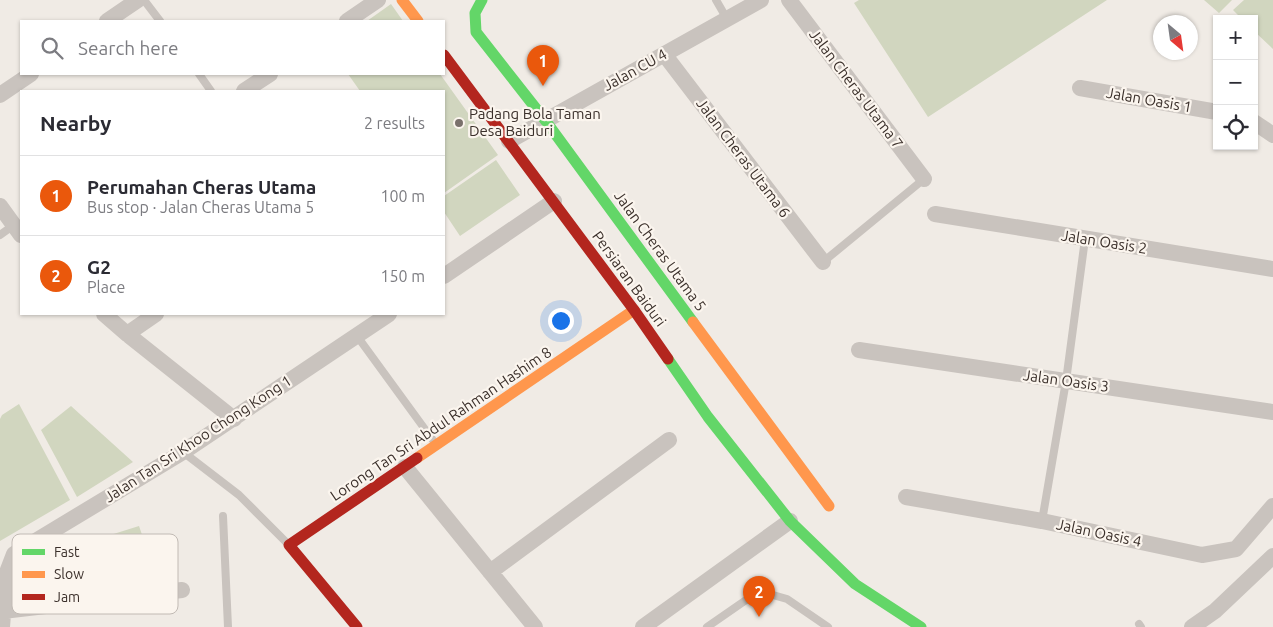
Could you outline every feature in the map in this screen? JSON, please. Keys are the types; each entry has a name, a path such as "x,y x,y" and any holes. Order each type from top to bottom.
{"street":[{"path":"348,20 378,0"},
{"path":"402,0 417,20"},
{"name":"Jalan Cheras Utama 5","path":"482,0 475,13 476,32 545,120 829,506"},
{"name":"Jalan CU 4","path":"509,141 761,0"},
{"name":"Jalan Cheras Utama 7","path":"789,0 924,179"},
{"path":"108,20 135,1"},
{"name":"Jalan Cheras Utama 6","path":"664,54 823,262"},
{"name":"Persiaran Baiduri","path":"445,56 634,310 708,417 790,521 855,584 921,627"},
{"path":"0,95 30,75"},
{"path":"246,90 268,75"},
{"name":"Jalan Oasis 1","path":"1080,88 1213,111"},
{"path":"1258,125 1273,135"},
{"path":"445,275 554,201"},
{"path":"0,206 18,230"},
{"name":"Jalan Oasis 2","path":"935,214 1273,269"},
{"name":"Lorong Tan Sri Abdul Rahman Hashim 8","path":"289,545 634,310"},
{"path":"105,315 126,334 234,419"},
{"path":"126,334 154,315"},
{"name":"Jalan Tan Sri Khoo Chong Kong 1","path":"47,534 183,452 388,315"},
{"name":"Jalan Oasis 3","path":"859,350 1273,412"},
{"path":"490,572 669,440"},
{"path":"405,467 535,627"},
{"name":"Jalan Oasis 4","path":"906,497 1042,521 1202,555 1236,548 1273,506"},
{"path":"643,627 790,521"},
{"path":"289,545 356,627"},
{"path":"1192,627 1215,611 1273,556"},
{"path":"5,567 2,619 33,614"},
{"path":"178,591 182,590"}],"lane":[{"path":"716,0 727,19"},
{"path":"135,1 159,20"},
{"path":"200,75 211,90"},
{"path":"823,262 924,179"},
{"path":"0,235 18,230"},
{"path":"1042,521 1066,381 1085,239"},
{"path":"357,336 436,445"},
{"path":"183,452 239,495 289,545"},
{"path":"223,516 228,627"},
{"path":"707,627 759,591 787,599 828,627"}],"green space":[{"path":"859,0 1107,0 928,117 854,3"},
{"path":"1204,0 1232,0 1219,13"},
{"path":"1244,0 1273,0 1273,49 1258,35 1258,15 1238,15 1233,10"},
{"path":"391,4 402,20 368,20"},
{"name":"Padang Bola Taman Desa Baiduri","path":"349,75 441,75 498,155 445,192 445,90 359,90"},
{"path":"496,160 520,195 460,236 445,214 445,195"},
{"path":"19,404 70,500 0,541 0,419 2,415"},
{"path":"71,406 133,462 77,497 41,430"},
{"path":"139,526 142,534 114,534"}],"traffic: fast":[{"path":"482,0 475,13 476,32 545,120 693,322"},
{"path":"668,359 708,417 790,521 855,584 921,627"}],"traffic: slow":[{"path":"402,0 417,20"},
{"path":"417,458 634,310"},
{"path":"693,322 829,506"}],"traffic: jam":[{"path":"445,56 634,310 668,359"},
{"path":"357,627 289,545 417,458"}],"place":[{"name":"Perumahan Cheras Utama","path":"543,86"},
{"name":"Padang Bola Taman Desa Baiduri","path":"459,123"},
{"name":"G2","path":"759,617"}]}
